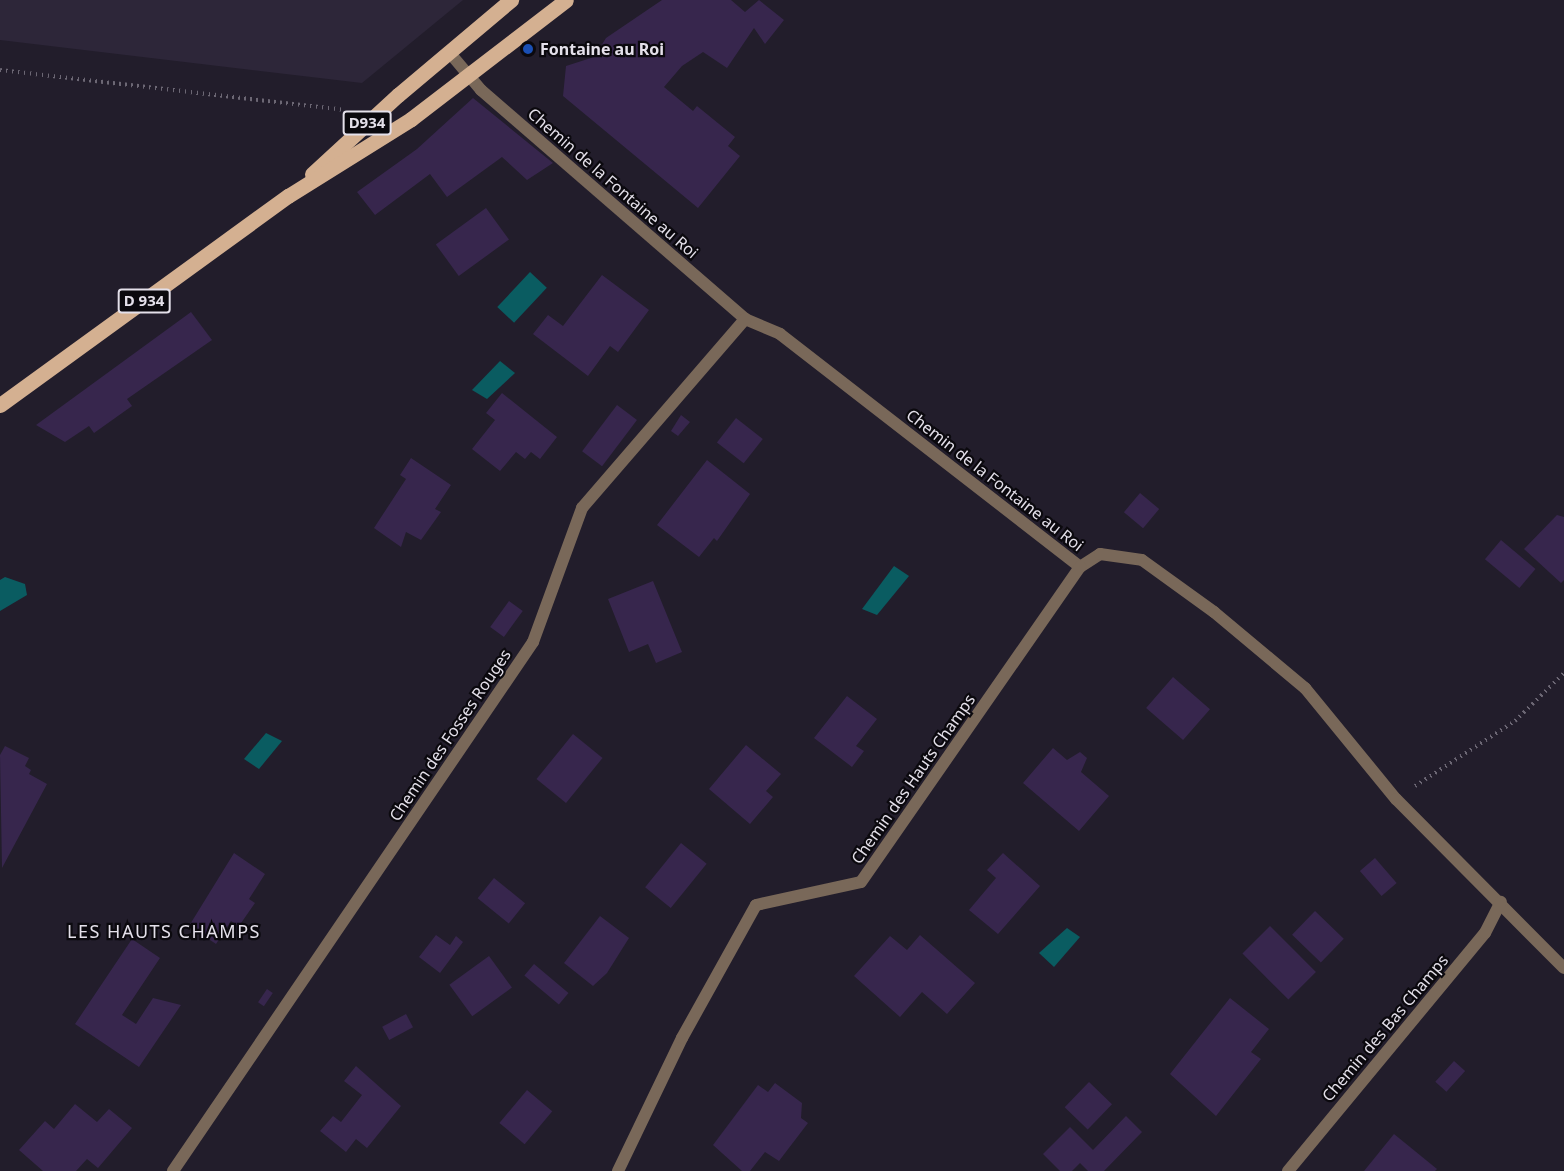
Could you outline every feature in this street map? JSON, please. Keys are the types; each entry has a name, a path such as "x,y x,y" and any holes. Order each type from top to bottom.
{"main road":[{"name":"D934","path":"288,196 449,52 511,0"},
{"name":"D 934","path":"0,405 288,196 411,119 566,0"}],"street":[{"name":"Chemin de la Fontaine au Roi","path":"449,52 467,75 745,319 780,334 1080,567 1100,554 1142,560 1305,688 1396,799 1501,902 1564,968"},
{"name":"Chemin des Fosses Rouges","path":"173,1171 533,642 582,508 745,319"},
{"name":"Chemin des Hauts Champs","path":"618,1171 682,1038 756,905 861,882 1080,567"},
{"name":"Chemin des Bas Champs","path":"1288,1171 1485,933 1501,902"}],"path":[{"path":"0,70 345,111 354,105"},
{"path":"1396,799 1515,721 1564,673"}],"shaded area":[{"path":"0,0 463,0 362,83 0,40"},
{"path":"530,272 547,288 514,323 497,307"},
{"path":"500,361 515,373 487,399 472,390"},
{"path":"894,566 909,576 877,615 862,609"},
{"path":"5,577 25,584 27,595 0,611 0,580"},
{"path":"266,733 282,741 259,769 244,759"},
{"path":"1067,928 1080,937 1054,967 1039,953"}],"building":[{"path":"662,0 731,0 745,12 759,0 784,20 765,44 754,28 727,68 703,52 682,66 664,87 693,111 697,106 735,137 728,146 740,156 698,208 563,96 566,66 594,57 606,38"},
{"path":"473,98 553,163 527,180 502,157 447,197 430,174 375,215 357,192 417,149"},
{"path":"486,208 509,240 459,276 436,244"},
{"path":"602,275 649,310 618,352 610,346 588,376 533,334 548,315 563,326"},
{"path":"191,312 212,340 127,399 132,406 94,433 89,426 65,442 36,425"},
{"path":"502,393 557,437 540,459 531,452 525,459 516,452 500,471 472,449 495,420 486,413"},
{"path":"617,405 637,420 602,466 582,451"},
{"path":"681,415 690,422 678,436 671,431"},
{"path":"736,418 763,439 744,463 717,442"},
{"path":"411,458 451,485 435,509 441,512 421,540 406,532 401,547 374,528 406,479 400,475"},
{"path":"707,460 750,494 717,541 714,538 699,557 657,525"},
{"path":"1140,493 1159,509 1143,528 1124,512"},
{"path":"1557,515 1564,517 1564,580 1561,583 1524,549"},
{"path":"1501,540 1535,569 1519,588 1485,559"},
{"path":"653,581 682,652 656,663 648,644 629,652 608,599"},
{"path":"509,601 523,611 504,637 490,627"},
{"path":"1173,677 1210,709 1183,740 1146,708"},
{"path":"847,696 877,719 856,746 864,751 852,767 814,738"},
{"path":"573,734 603,758 566,803 536,779"},
{"path":"746,745 781,774 766,791 773,797 750,824 709,789"},
{"path":"5,746 29,758 25,766 31,770 29,774 47,784 2,868 0,755"},
{"path":"1053,748 1067,760 1080,752 1087,758 1081,772 1109,796 1079,831 1023,783"},
{"path":"681,843 707,864 671,908 645,887"},
{"path":"234,853 265,874 249,899 255,903 239,926 231,921 216,944 189,926"},
{"path":"1003,853 1040,886 998,934 969,910 996,878 987,870"},
{"path":"1375,858 1397,883 1382,896 1360,871"},
{"path":"494,878 525,903 509,923 478,898"},
{"path":"1315,911 1344,939 1321,963 1292,935"},
{"path":"600,916 629,938 607,973 593,986 564,963"},
{"path":"1270,926 1316,972 1288,1000 1242,954"},
{"path":"436,935 450,945 456,936 463,942 440,973 419,957"},
{"path":"920,935 975,983 947,1014 922,992 900,1017 854,976 890,936 907,950"},
{"path":"132,939 160,958 122,1015 136,1024 153,998 181,1005 139,1067 75,1024"},
{"path":"489,956 512,988 472,1016 449,985"},
{"path":"534,964 568,993 559,1004 524,975"},
{"path":"267,989 273,993 264,1006 258,1002"},
{"path":"1230,998 1269,1029 1251,1052 1261,1059 1216,1116 1170,1074"},
{"path":"406,1014 413,1027 389,1040 382,1027"},
{"path":"1454,1061 1465,1071 1446,1092 1435,1082"},
{"path":"356,1066 401,1106 367,1148 356,1139 346,1152 320,1131 333,1116 341,1122 362,1095 344,1081"},
{"path":"1089,1082 1112,1104 1088,1129 1065,1107"},
{"path":"775,1083 802,1103 801,1118 808,1123 779,1161 765,1152 750,1171 742,1171 713,1145 758,1085 768,1092"},
{"path":"527,1090 552,1111 525,1144 499,1123"},
{"path":"75,1104 97,1122 109,1109 132,1128 98,1168 87,1159 76,1171 43,1171 19,1150 45,1121 54,1129"},
{"path":"1126,1116 1142,1132 1104,1171 1088,1171 1080,1163 1072,1171 1060,1171 1043,1154 1070,1127 1093,1150"},
{"path":"1394,1134 1437,1169 1435,1171 1364,1171"}],"place":[{"name":"Fontaine au Roi","path":"528,49"}],"district":[{"name":"LES HAUTS CHAMPS","path":"164,931"}]}
